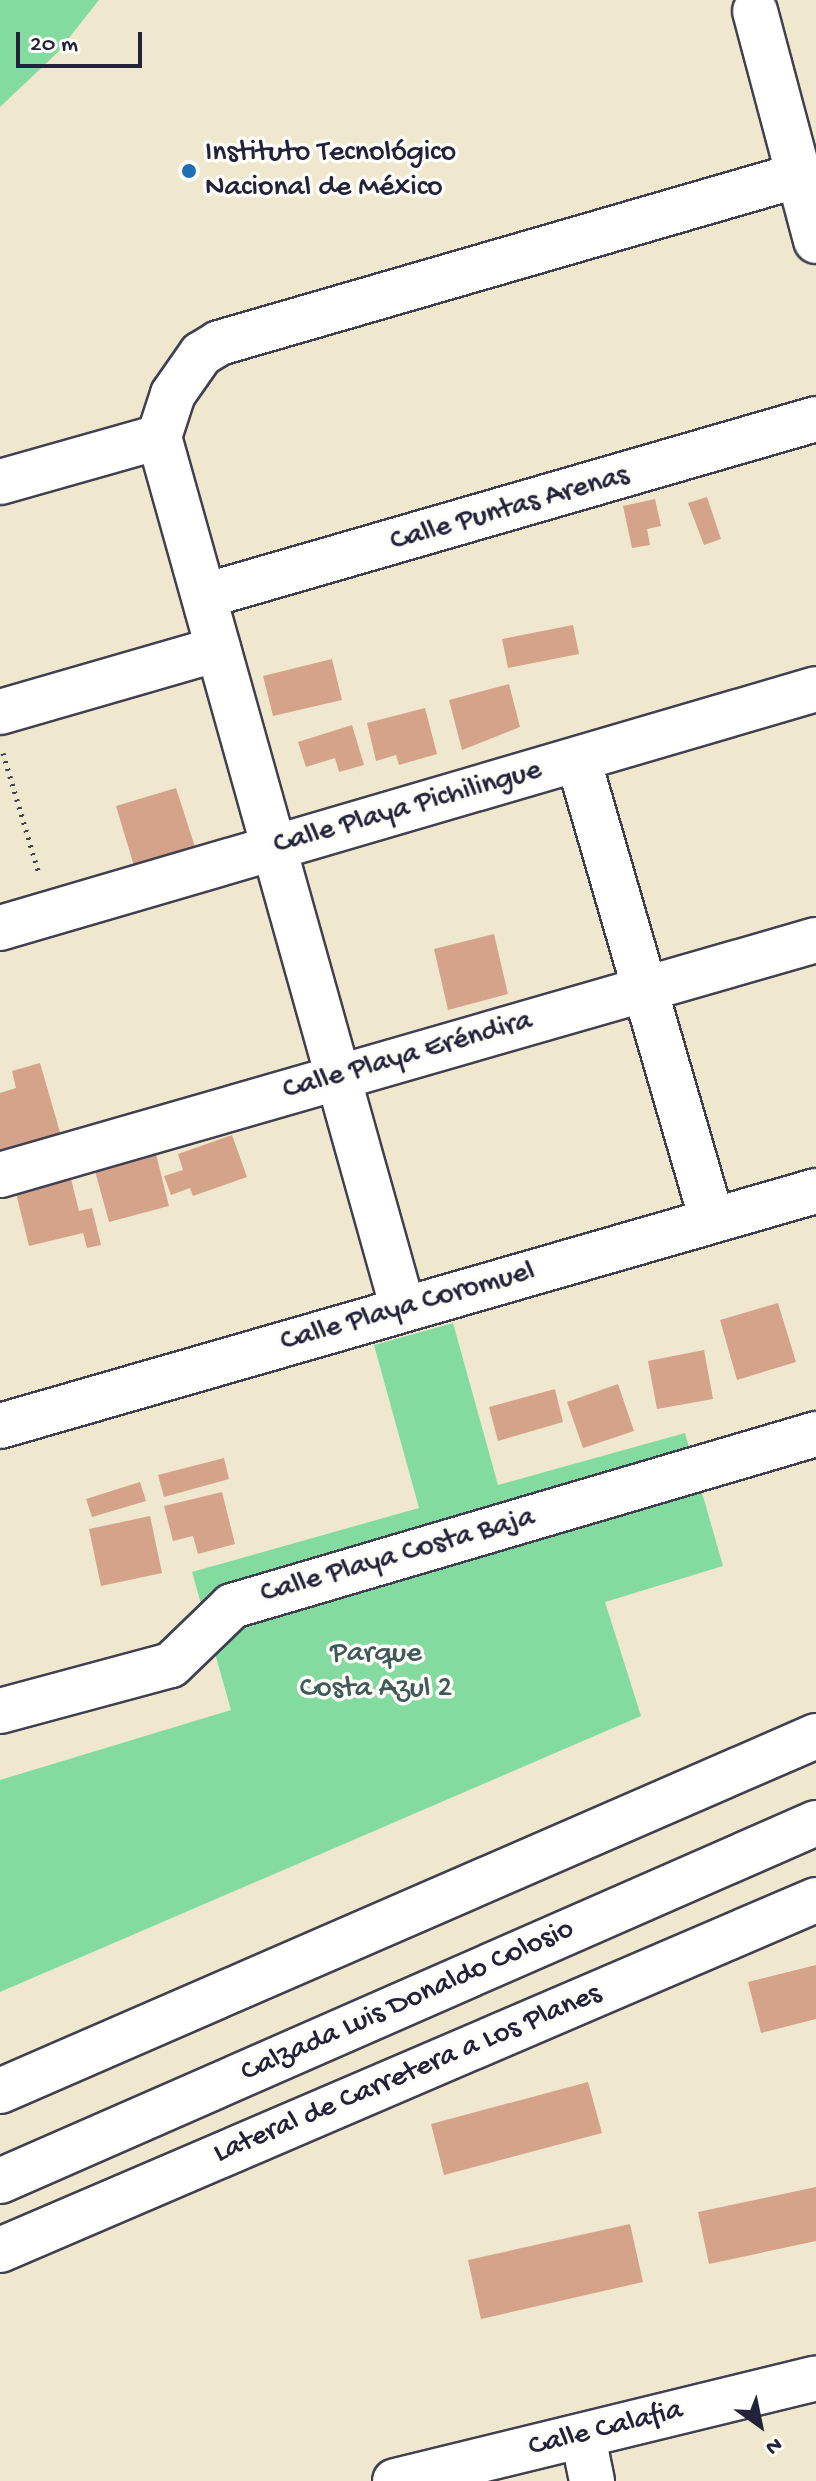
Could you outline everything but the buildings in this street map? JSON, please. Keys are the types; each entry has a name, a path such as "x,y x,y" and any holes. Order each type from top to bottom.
{"street":[{"path":"755,11 816,241"},
{"path":"403,1309 159,437 184,373 219,343 799,175"},
{"name":"Calle Puntas Arenas","path":"204,596 816,419"},
{"path":"0,482 159,437"},
{"path":"0,712 218,649"},
{"name":"Calle Playa Pichilingue","path":"0,928 816,689"},
{"path":"578,759 712,1220"},
{"name":"Calle Playa Eréndira","path":"0,1175 816,940"},
{"name":"Calle Playa Coromuel","path":"0,1426 816,1191"},
{"name":"Calle Playa Costa Baja","path":"0,1711 171,1665 232,1606 816,1434"},
{"path":"0,2091 816,1736"},
{"name":"Calzada Luis Donaldo Colosio","path":"0,2181 816,1823"},
{"name":"Lateral de Carretera a Los Planes","path":"0,2250 816,1900"},
{"name":"Calle Calafia","path":"395,2481 816,2378"},
{"path":"583,2437 592,2481"}],"path":[{"path":"0,742 50,914"}],"green space":[{"path":"0,0 99,0 57,53 0,107"},
{"name":"Parque Costa Azul 2","path":"453,1323 498,1485 685,1433 723,1566 605,1602 641,1716 0,1992 0,1780 231,1710 192,1572 419,1508 374,1345"}],"place":[{"name":"Instituto Tecnológico Nacional de México","path":"189,171"}]}
